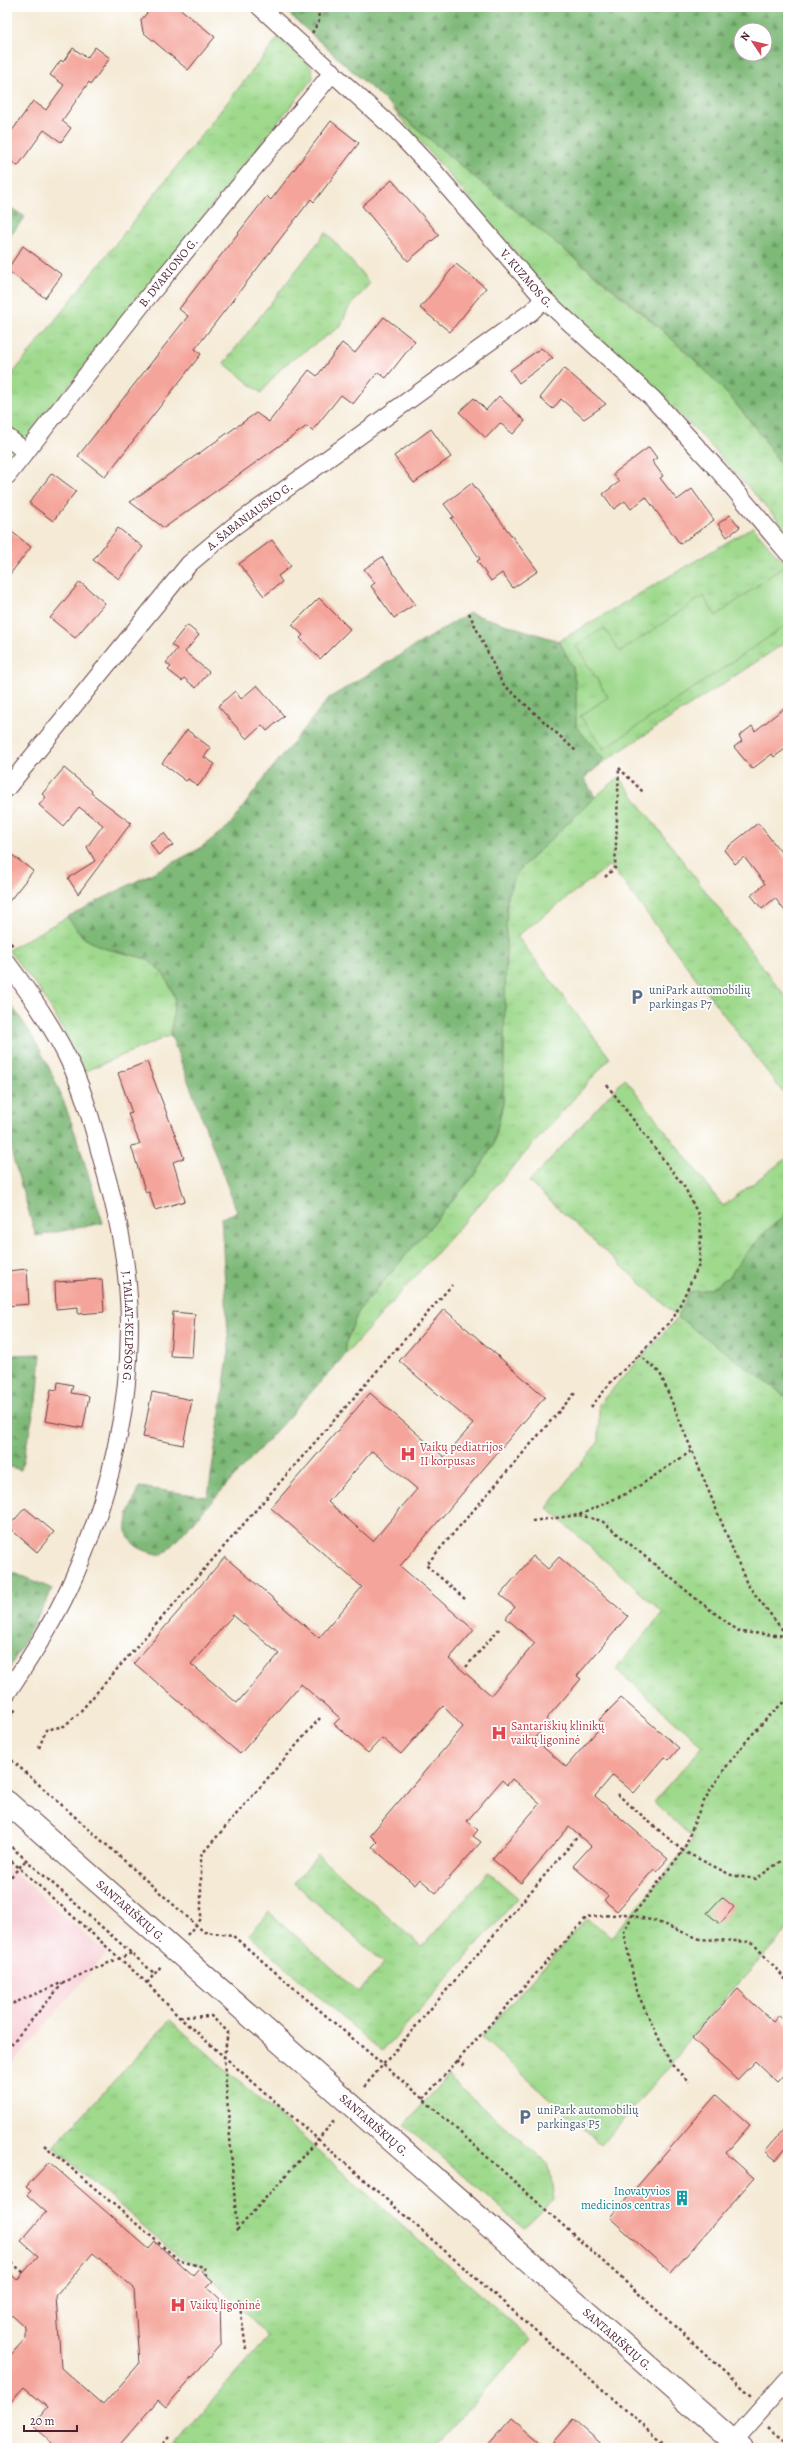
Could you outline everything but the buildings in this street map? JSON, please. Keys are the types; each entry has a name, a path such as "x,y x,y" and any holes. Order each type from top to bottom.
{"main road":[{"name":"SANTARIŠKIŲ G.","path":"7,1802 737,2444"}],"street":[{"name":"V. KUZMOS G.","path":"260,7 305,46 394,128 432,169 544,299 653,399 719,470 788,553"},
{"name":"B. DVARIONO G.","path":"7,476 147,298 333,72"},
{"name":"A. ŠABANIAUSKO G.","path":"7,788 189,564 232,527 531,312 544,299"},
{"path":"7,437 26,452"},
{"name":"J. TALLAT-KELPŠOS G.","path":"12,956 74,1070 89,1112 123,1245 129,1306 124,1392 117,1440 106,1489 89,1539 68,1589 13,1699"},
{"path":"737,2444 763,2406 788,2379"}],"path":[{"path":"305,46 318,21 318,7"},
{"path":"469,613 502,683 576,751"},
{"path":"605,877 615,868 619,768 644,793"},
{"path":"7,938 12,956"},
{"path":"591,1407 612,1381 639,1355 674,1317 699,1266 701,1236 699,1216 688,1192 607,1085"},
{"path":"39,1748 46,1730 64,1726 78,1714 452,1284"},
{"path":"639,1355 660,1373 747,1584 788,1637"},
{"path":"465,1599 426,1565 575,1393"},
{"path":"532,1521 579,1515 630,1492 693,1450"},
{"path":"579,1515 602,1521 700,1602 740,1632 788,1637"},
{"path":"466,1667 499,1629"},
{"path":"689,2082 671,2064 636,1990 624,1932 632,1916 684,1851 703,1803 734,1757 771,1714 788,1698"},
{"path":"7,1722 13,1699"},
{"path":"196,1925 200,1919 201,1855 320,1718"},
{"path":"7,1756 204,1932 232,1935 423,2099 763,2406 768,2426 788,2444"},
{"path":"616,1794 684,1851 731,1875 756,1879 788,1856"},
{"path":"364,2087 579,1836"},
{"path":"7,1843 155,1974"},
{"path":"7,1857 120,1958 166,2001 179,2017 670,2448"},
{"path":"7,1881 26,1860"},
{"path":"423,2099 587,1916 625,1914 655,1921 700,1939 752,1942 788,1982"},
{"path":"7,2006 132,1954"},
{"path":"7,2049 64,1982"},
{"path":"179,2017 211,2016 228,2032 224,2057 237,2231 335,2120"},
{"path":"458,2060 464,2066"},
{"path":"44,2145 180,2261 204,2267 206,2276"},
{"path":"7,2259 24,2273"},
{"path":"239,2299 246,2349"},
{"path":"159,2448 169,2437"}],"shaded area":[{"path":"7,1866 107,1953 7,2070"}],"green space":[{"path":"282,7 788,7 788,485 781,466 759,432 720,386 692,357 631,303 505,202 392,106"},
{"path":"279,37 312,68 313,78 7,464 7,381"},
{"path":"392,108 663,331 714,378 764,438 783,469 788,485 788,531 699,433 545,287"},
{"path":"7,205 25,217 7,240"},
{"path":"326,232 370,283 348,309 341,326 283,366 261,393 224,363"},
{"path":"753,527 775,553 788,564 788,641 605,761 576,726 576,688 573,667 559,641"},
{"path":"784,566 788,571 788,624 604,749 580,716 608,697 576,646 604,628 620,652 703,596 716,616"},
{"path":"469,613 559,641 573,667 576,688 576,726 605,761 584,778 595,797 517,872 507,896 503,1104 493,1145 478,1171 359,1310 345,1345 346,1354 163,1555 147,1551 136,1546 130,1539 127,1531 127,1522 130,1511 139,1487 208,1497 229,1350 221,1218 237,1212 171,1035 175,997 165,976 148,959 103,948 84,938 67,917 199,849 229,826 268,773 329,698"},
{"path":"619,777 788,1000 788,1099 610,865 517,936 610,1058 346,1354 345,1345 359,1310 478,1171 493,1145 503,1104 507,896 517,872 595,797"},
{"path":"67,917 84,938 103,948 148,959 165,976 175,997 171,1035 83,1072 61,1026 40,990 8,950"},
{"path":"7,1000 41,1051 54,1078 76,1135 103,1223 36,1236 7,1138"},
{"path":"625,1078 723,1206 788,1157 788,1213 765,1232 742,1258 730,1276 710,1289 689,1293 678,1317 529,1182"},
{"path":"788,1213 788,1398 678,1317 689,1292 710,1289 730,1276 742,1258 765,1232"},
{"path":"678,1317 788,1398 788,1929 691,2036 671,2064 601,2145 481,2037 587,1918 612,1937 694,1839 654,1802 703,1746 616,1669 663,1613 547,1508 599,1441 599,1404"},
{"path":"41,1354 38,1392 21,1470 7,1466 7,1355"},
{"path":"7,1570 53,1589 7,1673"},
{"path":"318,1855 422,1947 488,1872 518,1898 382,2052 249,1935 269,1912 359,1992 384,1963 294,1883"},
{"path":"170,2020 531,2339 434,2448 171,2448 268,2337 201,2266 181,2259 53,2147"},
{"path":"447,2076 549,2165 554,2200 524,2228 405,2125"}],"place":[{"name":"uniPark automobilių parkingas P7","path":"637,997"},
{"name":"Vaikų pediatrijos II korpusas","path":"408,1454"},
{"name":"Santariškių klinikų vaikų ligoninė","path":"499,1733"},
{"name":"uniPark automobilių parkingas P5","path":"525,2117"},
{"name":"Inovatyvios medicinos centras","path":"682,2198"},
{"name":"Vaikų ligoninė","path":"178,2305"}]}
